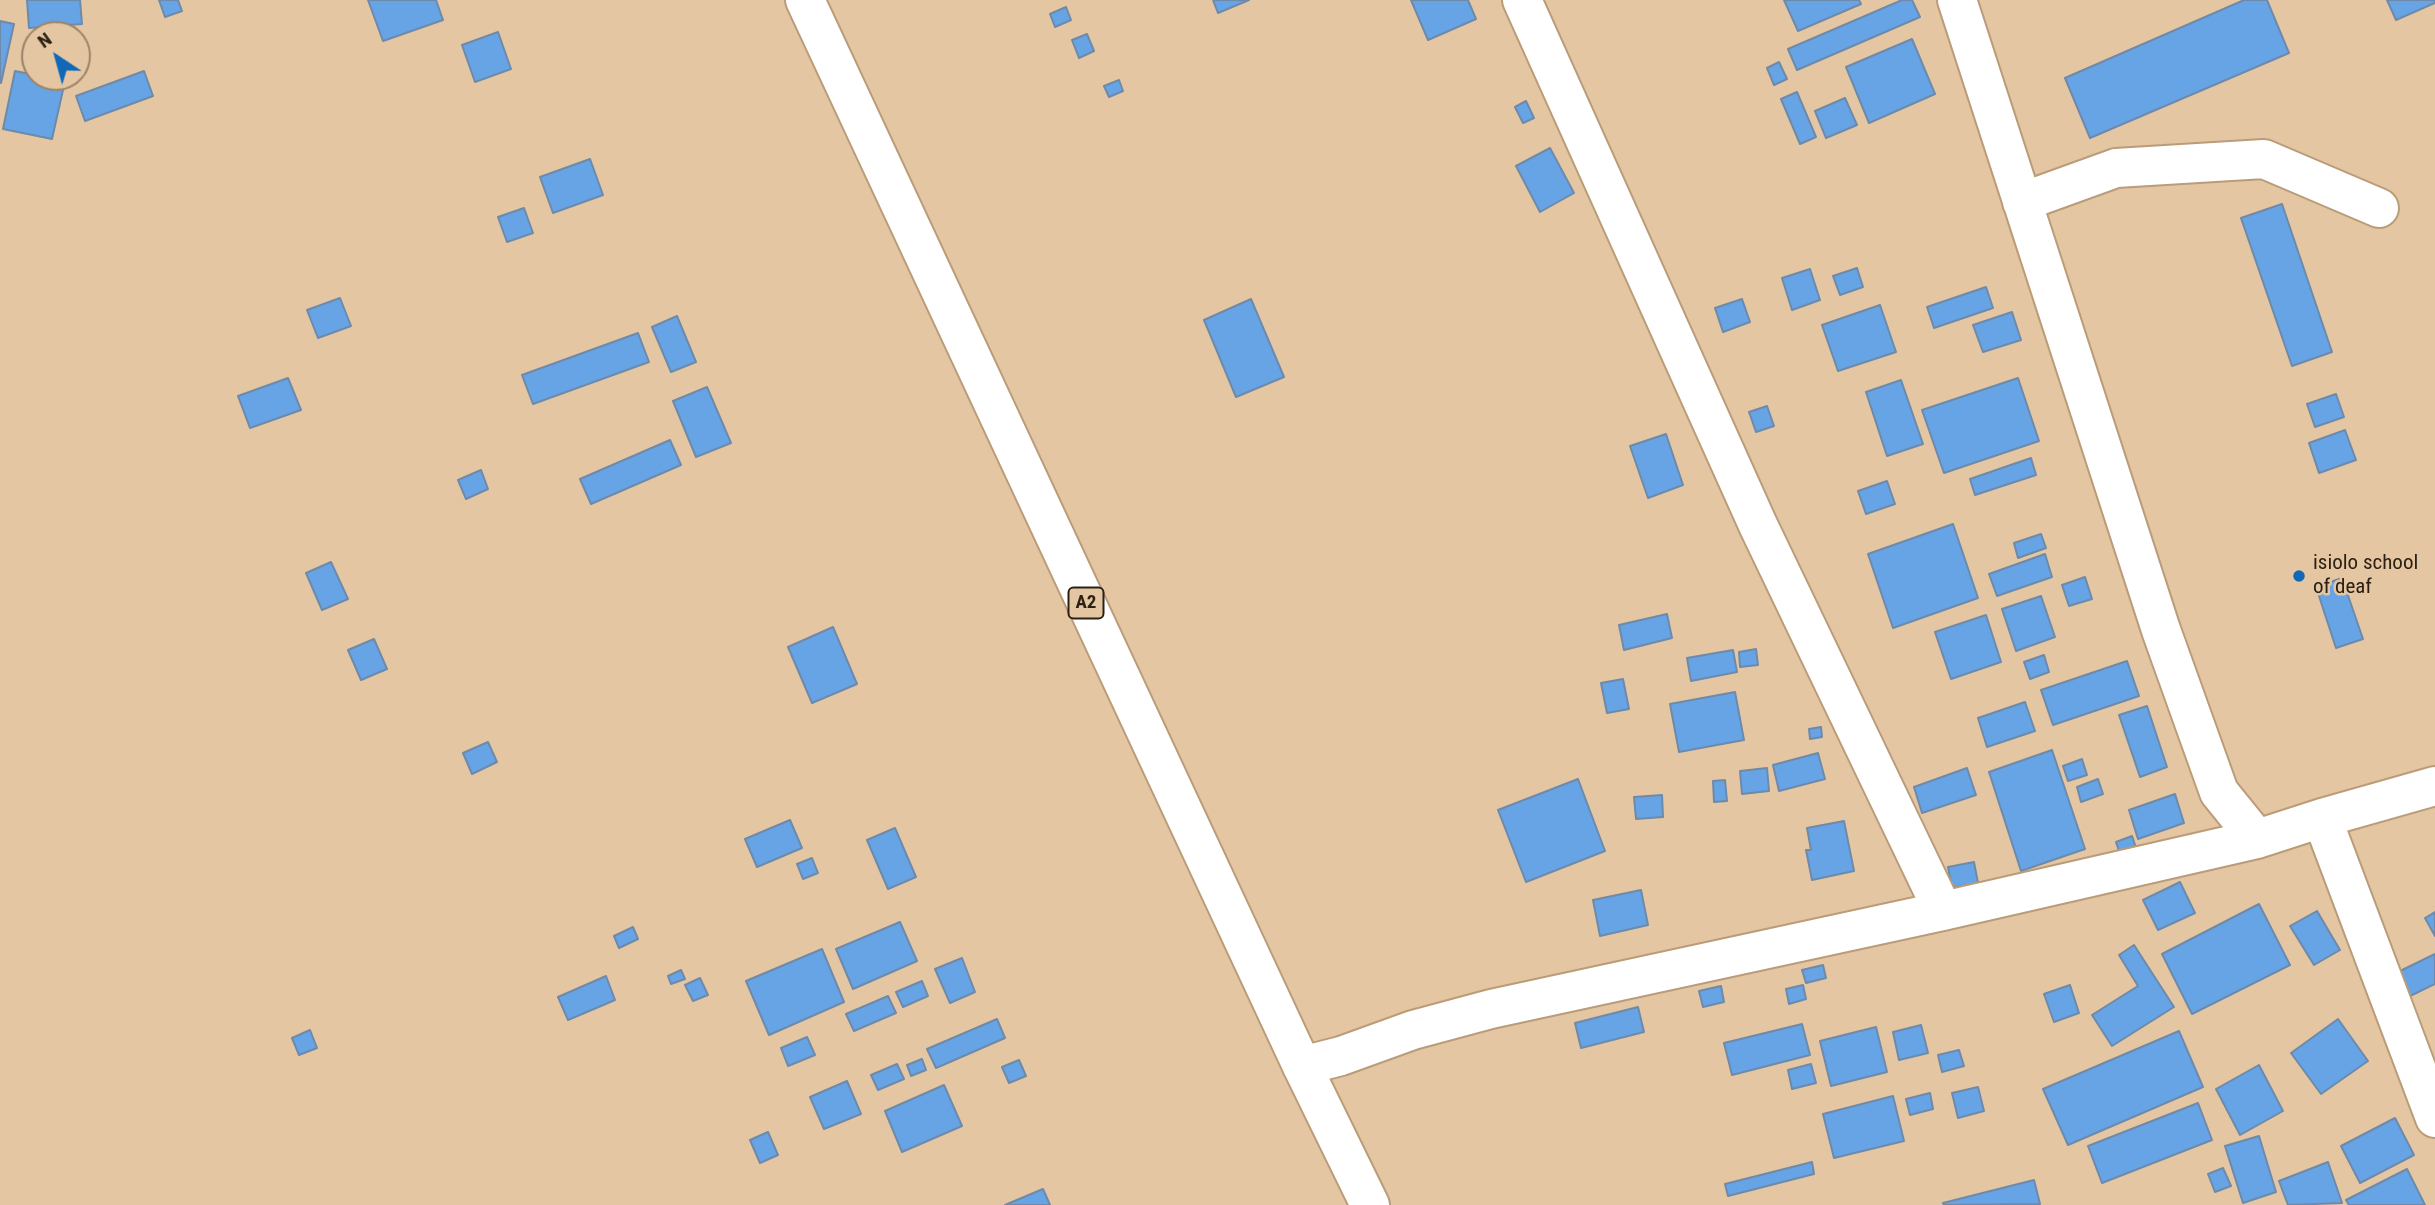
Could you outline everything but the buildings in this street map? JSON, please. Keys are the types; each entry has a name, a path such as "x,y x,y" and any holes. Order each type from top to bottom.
{"main road":[{"name":"A2","path":"805,0 1302,1066 1370,1205"},
{"path":"1522,0 1758,525 1943,911"},
{"path":"1957,0 2161,630 2219,792 2257,839"},
{"path":"2022,202 2116,168 2264,159 2379,208"},
{"path":"1302,1066 1341,1056 1413,1030 1491,1009 1943,911 2257,839 2435,786"},
{"path":"2322,818 2435,1118"}],"place":[{"name":"isiolo school of deaf","path":"2299,576"}]}
